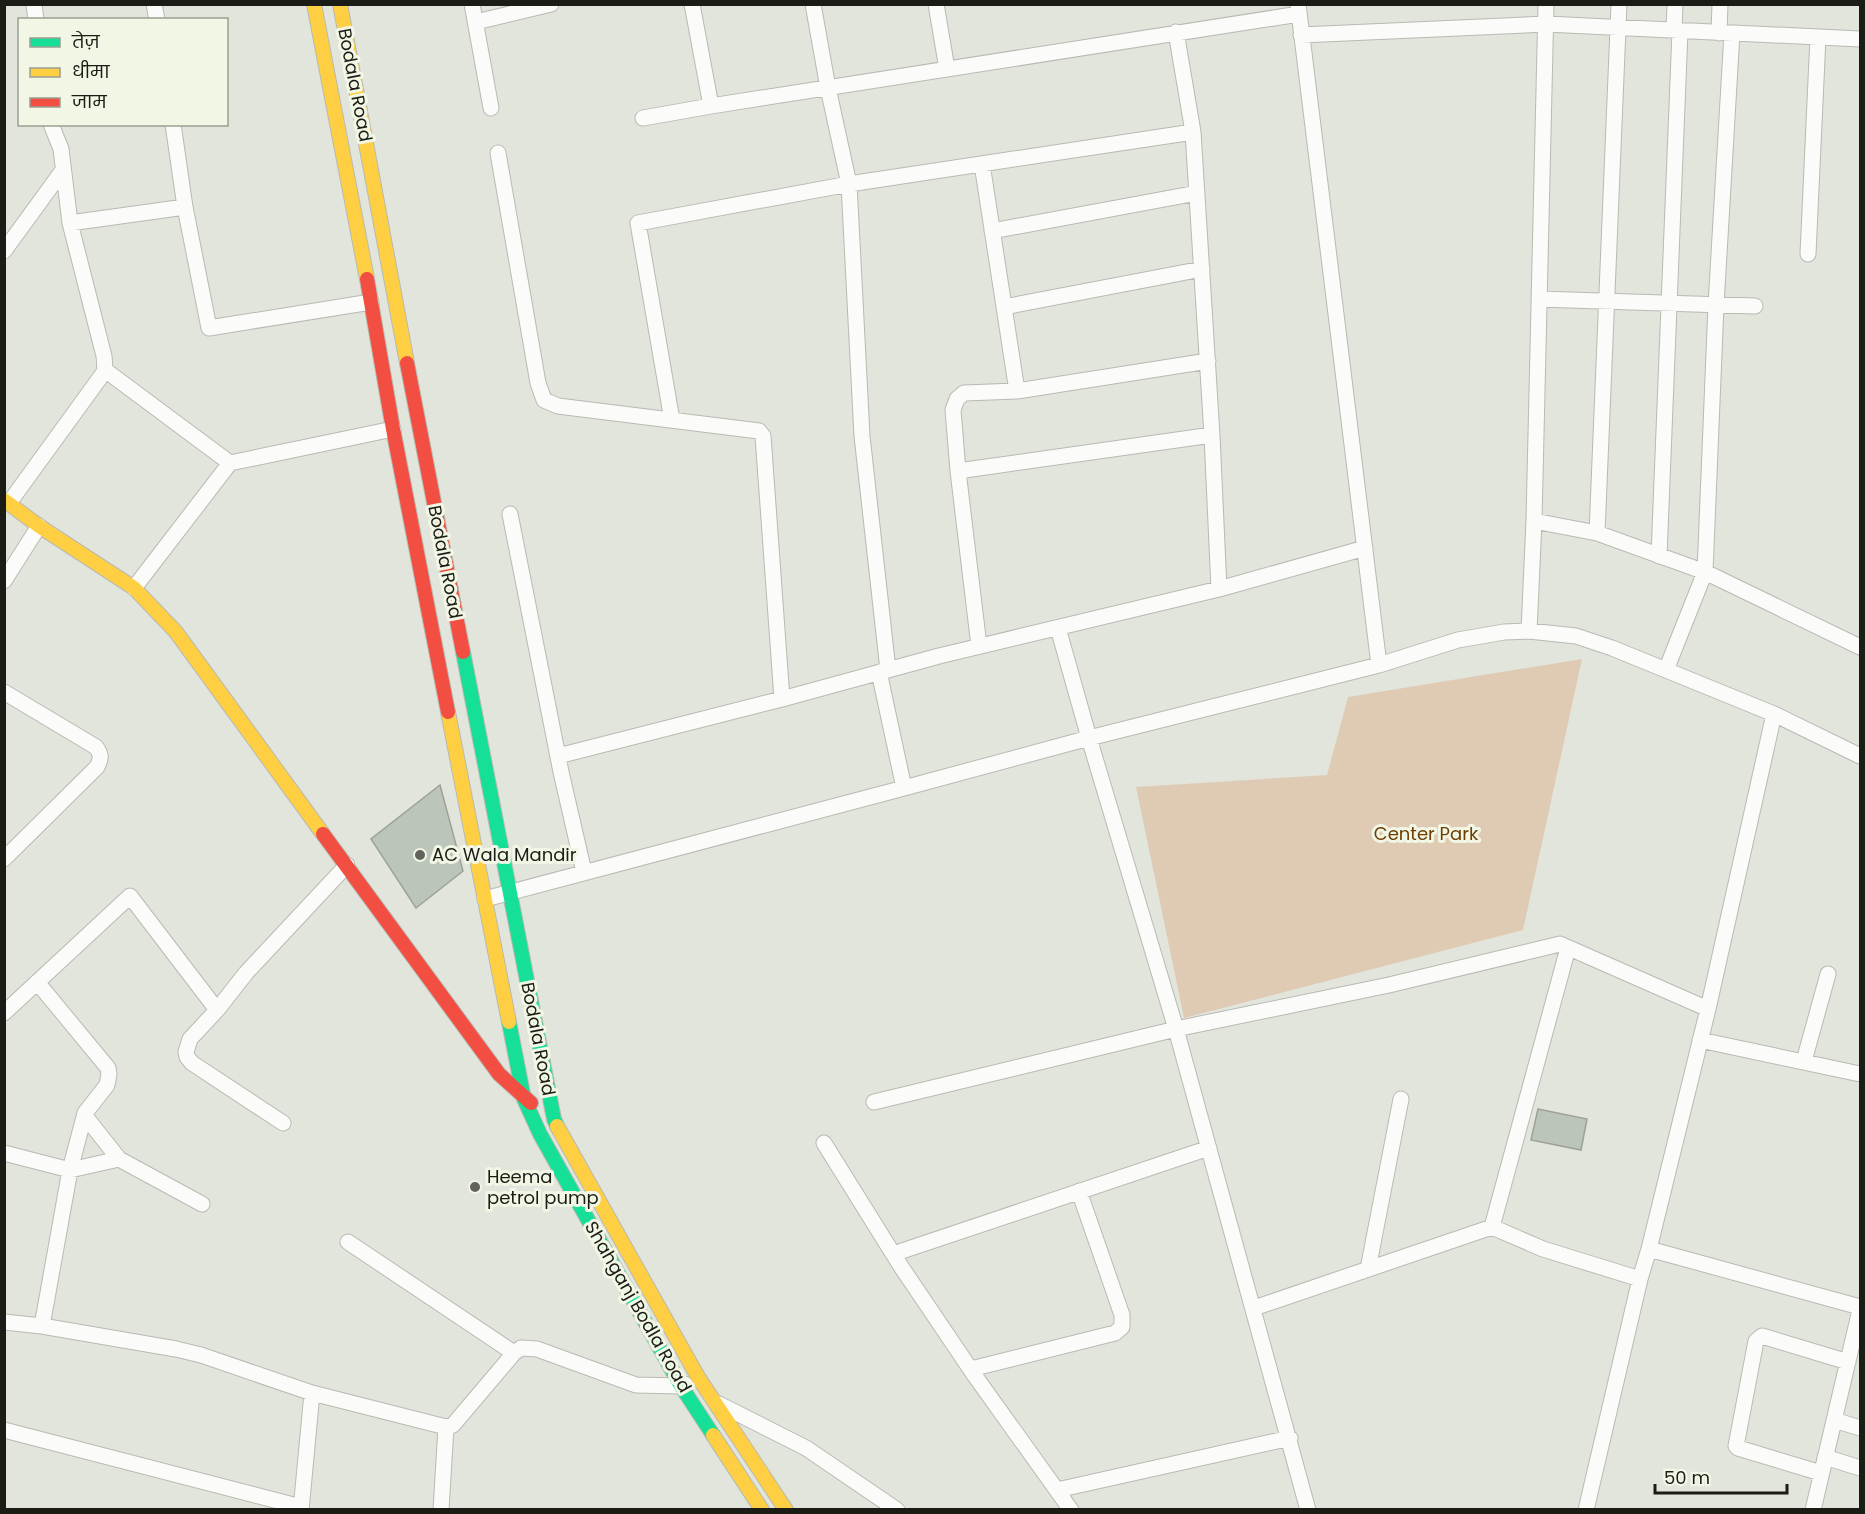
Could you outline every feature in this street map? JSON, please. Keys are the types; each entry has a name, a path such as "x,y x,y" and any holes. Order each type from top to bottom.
{"main road":[{"name":"Bodala Road","path":"314,4 393,429 524,1099"},
{"name":"Bodala Road","path":"340,4 418,425 554,1119"},
{"path":"7,502 39,526 134,588 176,632 500,1074 524,1099 554,1119"},
{"name":"Shahganj Bodla Road","path":"524,1099 540,1134 681,1386 762,1509"},
{"name":"Shahganj Bodla Road","path":"554,1119 698,1377 786,1509"}],"street":[{"path":"472,4 491,108"},
{"path":"476,22 551,4"},
{"path":"692,4 711,106"},
{"path":"813,4 849,184 862,436 884,671 904,789"},
{"path":"936,4 947,69"},
{"path":"1529,632 1534,521 1546,4"},
{"path":"1597,533 1619,4"},
{"path":"1659,556 1677,31 1675,4"},
{"path":"1666,670 1705,572 1725,33 1720,4"},
{"path":"643,118 1176,32 1298,9 1379,665"},
{"path":"1301,35 1546,24 1860,39"},
{"path":"1176,32 1193,132 1208,361 1219,590"},
{"path":"1808,254 1818,37"},
{"path":"7,502 105,370 104,356 70,223 61,149 52,126"},
{"path":"173,126 185,207 209,327 371,302"},
{"path":"672,420 638,223 849,184 1193,132"},
{"path":"498,153 538,383 544,400 558,406 759,431 763,436 782,699"},
{"path":"982,164 1017,391"},
{"path":"4,251 63,170"},
{"path":"992,231 1197,194"},
{"path":"70,223 185,207"},
{"path":"1004,307 1202,269"},
{"path":"1539,299 1755,306"},
{"path":"979,646 958,471 953,410 957,399 964,393 1017,391 1208,361"},
{"path":"105,370 230,463"},
{"path":"134,588 230,463 393,429"},
{"path":"958,471 1212,435"},
{"path":"510,514 558,756 584,872"},
{"path":"1534,521 1597,533 1705,572 1860,647"},
{"path":"4,581 39,526"},
{"path":"558,756 979,646 1219,590 1365,548"},
{"path":"1058,628 1176,1029 1308,1509"},
{"path":"486,899 1089,738 1379,665 1458,640 1504,632 1576,636 1611,648 1774,714 1860,756"},
{"path":"4,692 96,747 100,753 97,767 4,859"},
{"path":"1586,1509 1708,1008 1774,714"},
{"path":"283,1123 192,1063 187,1058 186,1052 190,1039 217,1010 246,973 347,865"},
{"path":"4,1013 130,896 217,1010"},
{"path":"874,1102 1176,1029 1389,985 1560,944 1708,1008"},
{"path":"1492,1227 1568,948"},
{"path":"1804,1061 1828,974"},
{"path":"37,982 108,1068 109,1074 107,1085 85,1116 70,1170 42,1326"},
{"path":"1700,1040 1860,1074"},
{"path":"1368,1269 1401,1099"},
{"path":"85,1116 119,1159 202,1204"},
{"path":"825,1143 893,1254 971,1369 1071,1509"},
{"path":"893,1254 1209,1148"},
{"path":"4,1153 70,1170 119,1159"},
{"path":"971,1369 1115,1333 1122,1327 1122,1316 1079,1191"},
{"path":"1254,1308 1492,1227 1543,1249 1640,1280"},
{"path":"348,1242 514,1353"},
{"path":"1649,1249 1860,1309 1813,1509"},
{"path":"4,1322 42,1326 176,1349 201,1355 312,1393 446,1427 453,1425 514,1353 521,1348 537,1349 636,1385 681,1386 698,1377"},
{"path":"1821,1473 1736,1446 1756,1341 1762,1336 1848,1362"},
{"path":"4,1430 301,1508 312,1393"},
{"path":"713,1401 806,1448 897,1509"},
{"path":"1834,1420 1860,1428"},
{"path":"441,1509 446,1427"},
{"path":"1057,1490 1290,1438"},
{"path":"1825,1457 1860,1468"}],"green space":[{"name":"Center Park","path":"1582,659 1523,930 1184,1018 1136,787 1327,775 1348,697"}],"building":[{"name":"AC Wala Mandir","path":"440,785 463,871 416,908 371,839"},
{"path":"1538,1109 1587,1119 1581,1150 1531,1140"}],"traffic: fast":[{"path":"463,652 557,1126"},
{"path":"509,1022 524,1099 540,1134 681,1386 713,1435"}],"traffic: slow":[{"path":"314,4 367,279"},
{"path":"340,4 407,363"},
{"path":"4,500 39,526 134,588 176,632 323,834"},
{"path":"448,712 509,1022"},
{"path":"557,1126 698,1377 786,1510"},
{"path":"713,1435 762,1510"}],"traffic: jam":[{"path":"367,279 393,429 448,712"},
{"path":"407,363 463,652"},
{"path":"323,834 499,1074 531,1103"}],"place":[{"name":"AC Wala Mandir","path":"420,855"},
{"name":"Heema petrol pump","path":"475,1187"}]}
